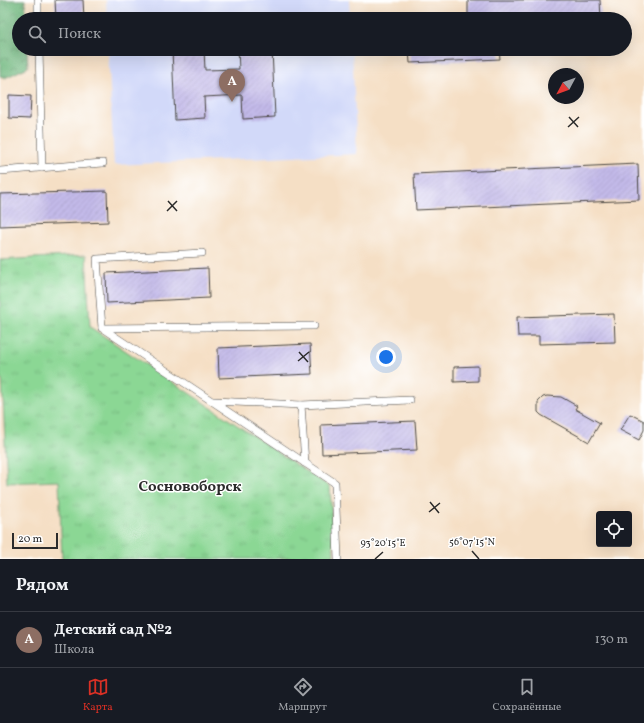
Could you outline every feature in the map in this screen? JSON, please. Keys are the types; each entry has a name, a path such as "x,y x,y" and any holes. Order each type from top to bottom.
{"lane":[{"path":"38,0 38,12"},
{"path":"39,56 42,168"},
{"path":"0,171 103,163"},
{"path":"102,328 97,259 202,253"},
{"path":"102,328 314,326"},
{"path":"102,328 214,401 335,483 338,559"},
{"path":"214,401 301,405 410,400"},
{"path":"301,405 306,463"}],"shaded area":[{"path":"106,0 349,0 350,12 107,12"},
{"path":"108,56 352,56 357,154 114,165"}],"green space":[{"path":"0,0 25,0 26,12 12,12 12,56 27,56 28,67 5,78 0,76"},
{"path":"86,255 90,327 330,487 334,556 261,559 62,559 59,481 7,483 2,379 0,379 0,260"}],"building":[{"path":"55,0 83,0 84,12 56,12"},
{"path":"468,0 600,0 601,12 468,12"},
{"path":"172,56 204,56 205,70 239,69 238,56 272,56 275,117 243,119 242,95 204,97 205,118 175,120"},
{"path":"410,56 500,56 500,59 410,63"},
{"path":"9,95 31,96 30,119 9,118"},
{"path":"638,164 639,200 416,210 414,174"},
{"path":"107,191 108,222 0,226 0,194"},
{"path":"208,268 209,298 107,303 106,273"},
{"path":"614,314 615,342 539,344 539,336 518,336 517,317"},
{"path":"310,344 312,374 219,378 218,348"},
{"path":"478,366 478,381 454,382 454,367"},
{"path":"543,397 561,397 577,406 575,409 600,423 589,442 538,412 538,402"},
{"path":"630,414 644,421 644,430 639,440 620,430"},
{"path":"415,421 417,450 322,454 321,425"}],"place":[{"name":"Детский сад №2","path":"232,102"}],"district":[{"name":"Сосновоборск","path":"190,486"}]}
